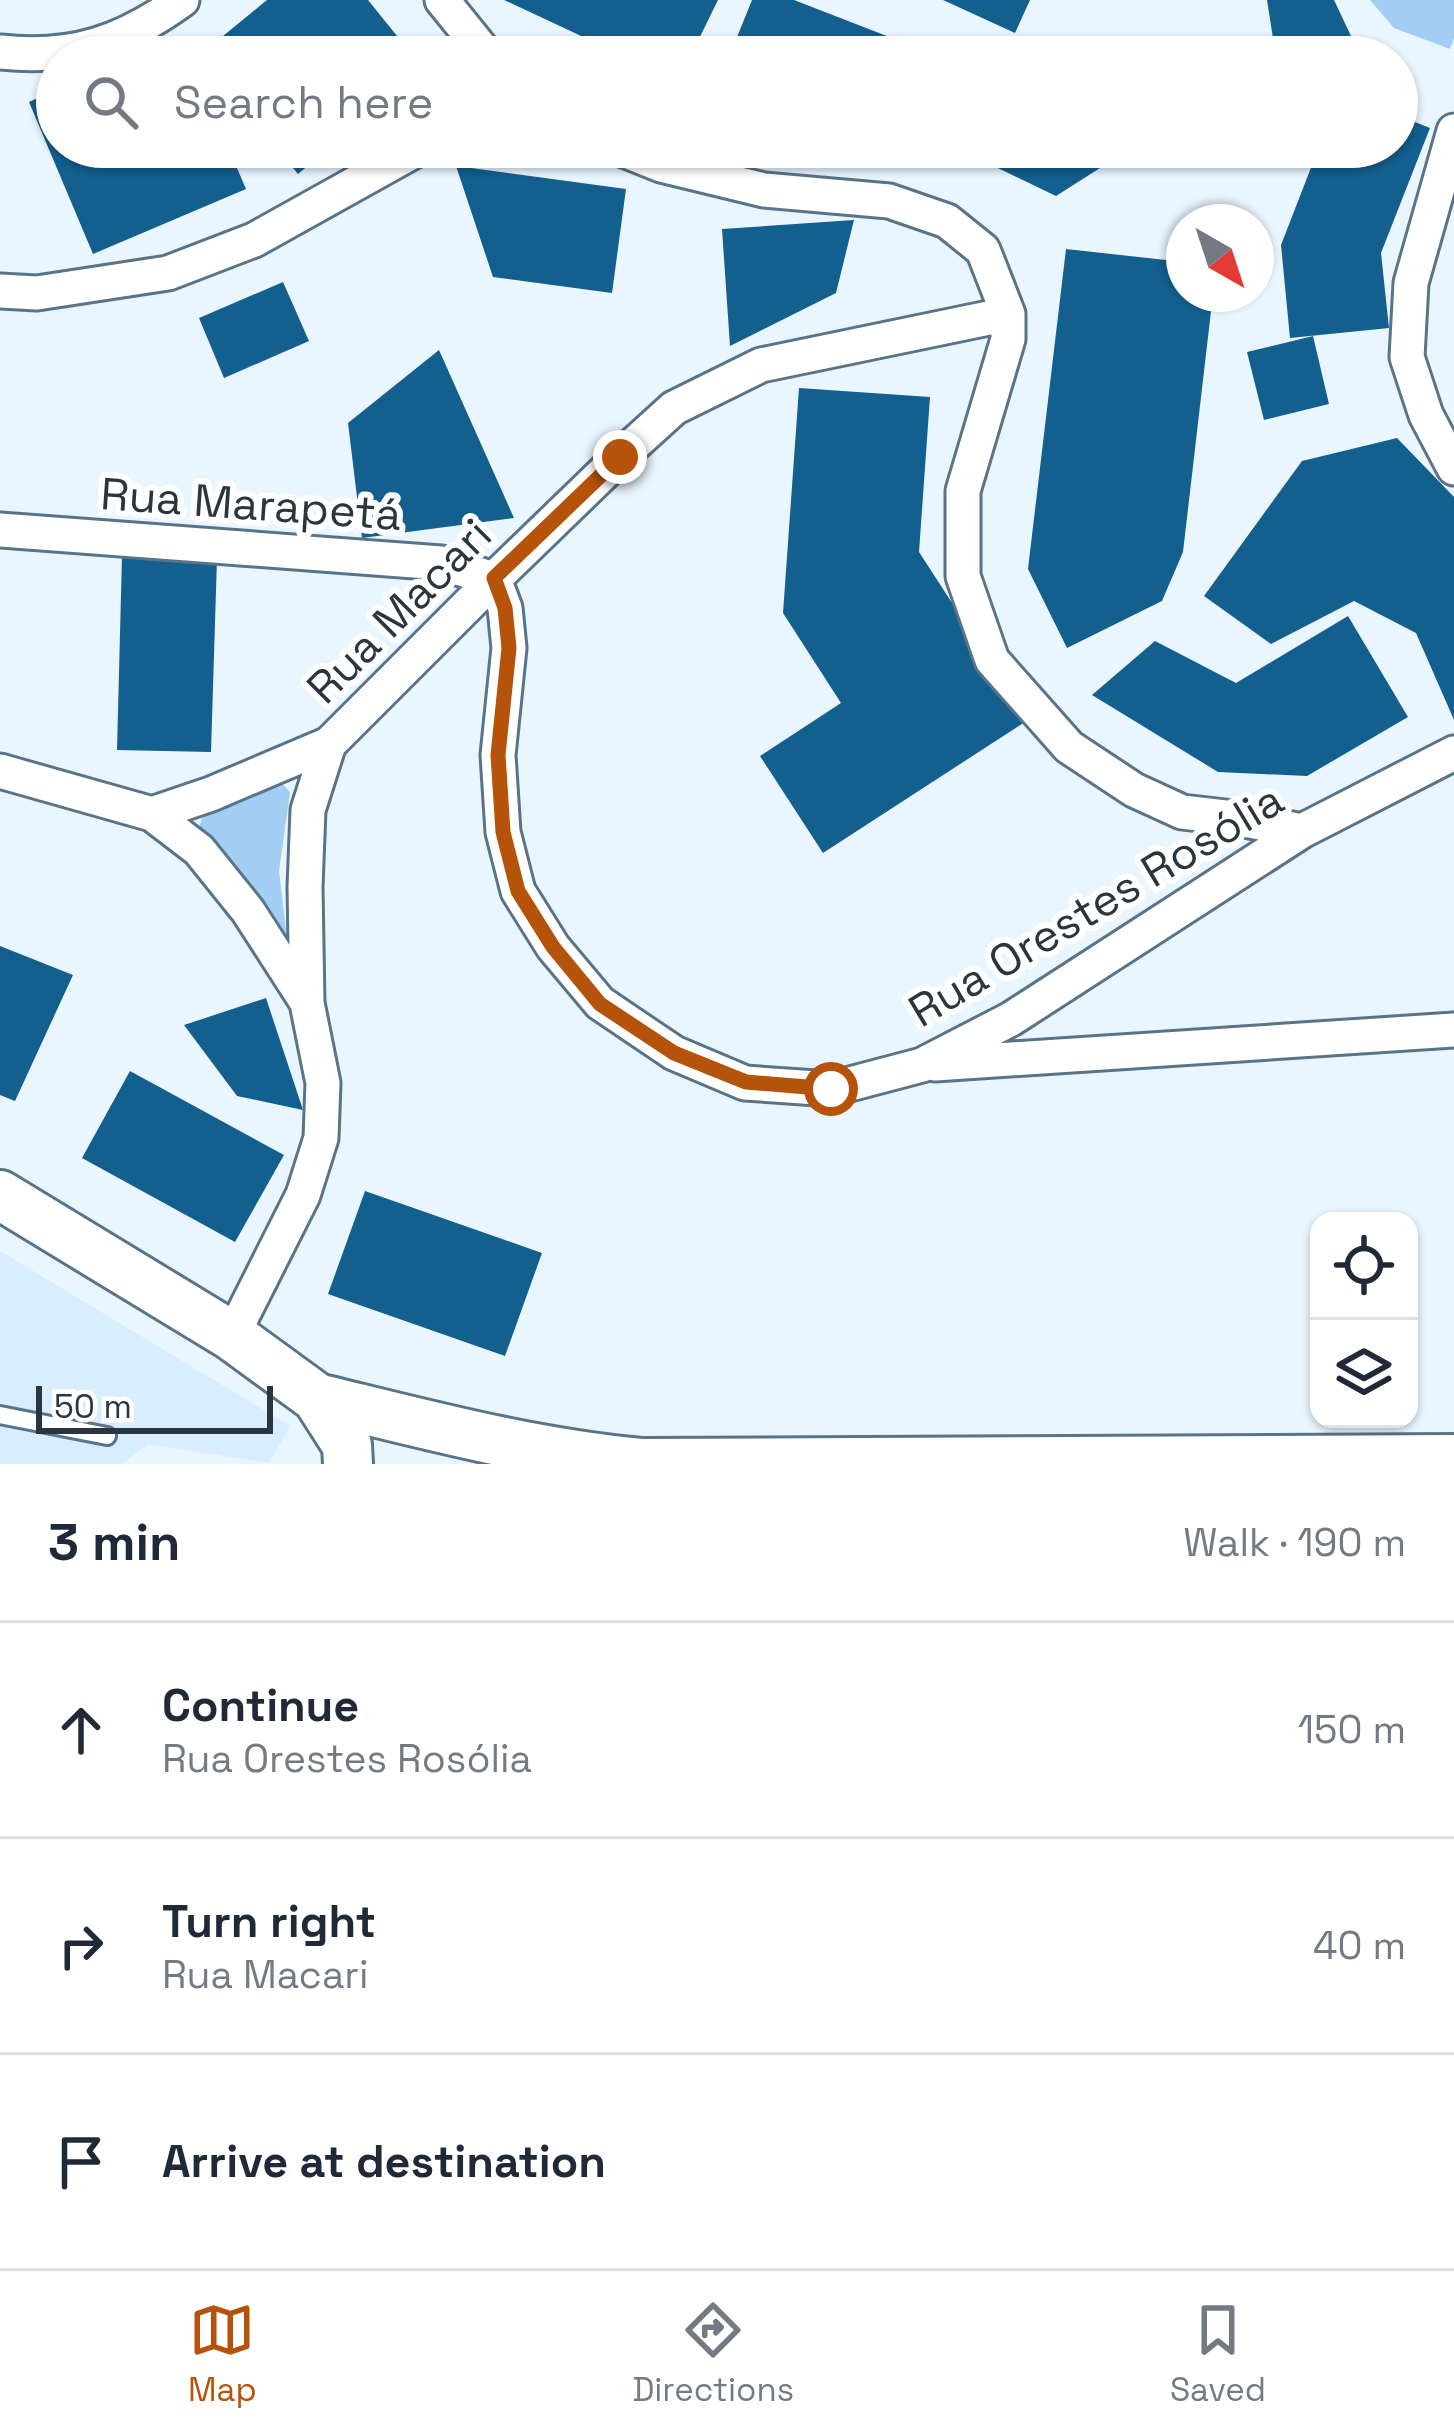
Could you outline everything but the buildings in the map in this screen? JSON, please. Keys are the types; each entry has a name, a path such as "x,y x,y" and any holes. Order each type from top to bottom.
{"main road":[{"path":"0,1195 232,1336 317,1398 472,1449 641,1463 1454,1460"},
{"path":"317,1398 347,1445 348,1464"}],"street":[{"path":"442,0 471,36"},
{"path":"120,36 150,23 171,4"},
{"path":"0,52 36,51"},
{"path":"1454,131 1411,283 1407,357 1426,415 1454,468"},
{"path":"0,291 37,293 168,273 254,240 383,168"},
{"path":"673,168 764,190 889,201 947,221 983,250 1008,314 1008,339 963,491 963,576 992,660 1069,747 1134,790 1182,812 1302,831"},
{"name":"Rua Macari","path":"232,1336 303,1195 321,1138 323,1083 307,1003 305,887 308,810 329,744 494,578 674,408 761,365 1008,314"},
{"name":"Rua Marapetá","path":"0,530 442,563 494,578"},
{"name":"Rua Orestes Rosólia","path":"494,578 505,608 509,648 498,755 503,832 518,891 553,947 600,1004 674,1053 746,1082 831,1089 922,1065 1011,1019 1302,831 1454,753"},
{"path":"152,814 329,744"},
{"path":"0,771 152,814 199,850 248,911 307,1003"},
{"path":"922,1065 1454,1030"}],"lane":[{"path":"0,1415 106,1436"}],"shaded area":[{"path":"1370,0 1454,0 1450,49 1394,28"},
{"path":"278,779 290,792 279,871 287,938 282,940 249,885 198,831 204,812"},
{"path":"0,1251 290,1426 269,1463 148,1444 122,1464 0,1464"}],"route":[{"path":"620,457 494,578 505,608 509,648 498,755 503,832 518,891 553,947 600,1004 674,1053 746,1082 831,1089"}]}
